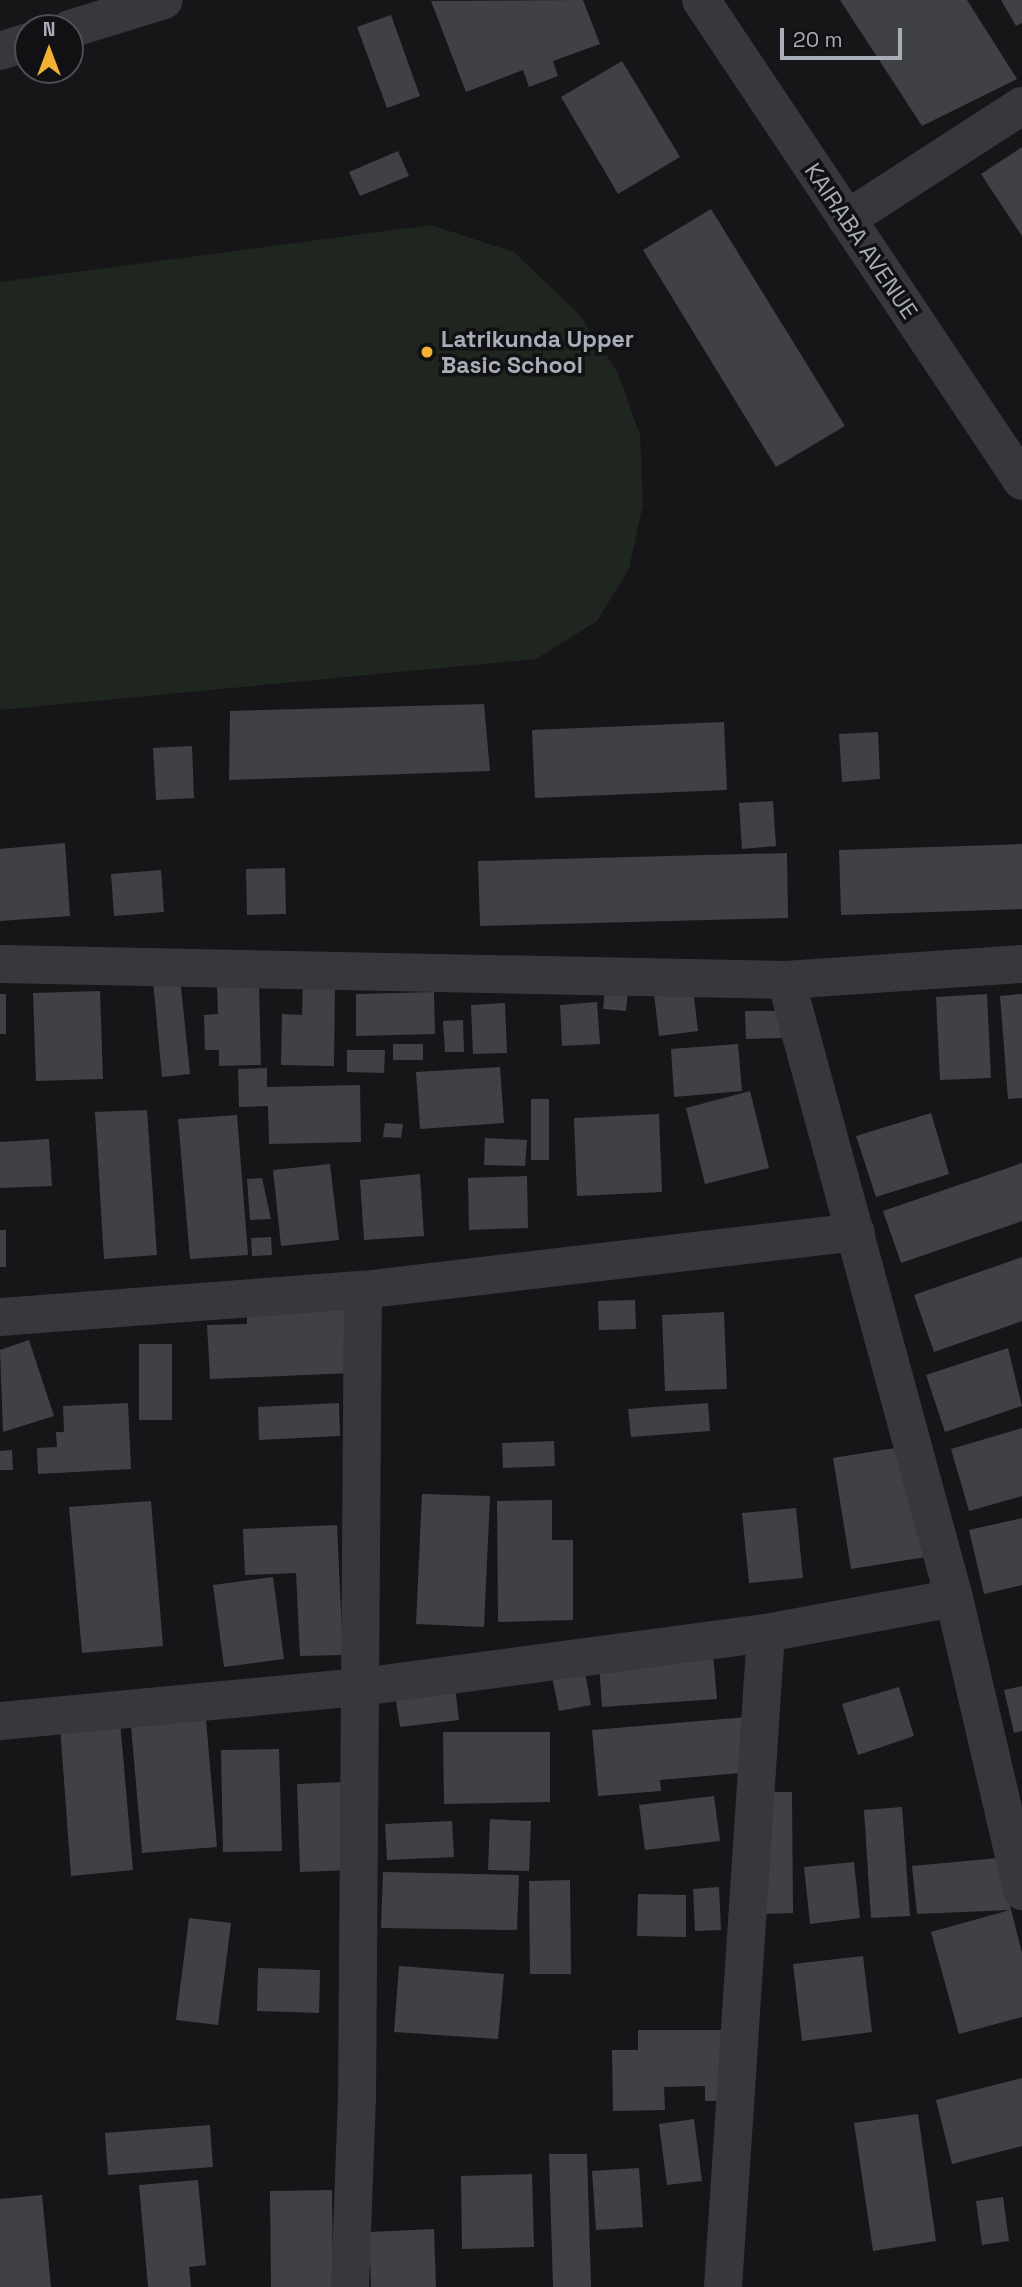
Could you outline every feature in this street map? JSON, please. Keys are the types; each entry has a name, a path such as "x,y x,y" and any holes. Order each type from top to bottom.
{"street":[{"path":"84,25 164,0"},
{"name":"KAIRABA AVENUE","path":"701,0 1022,481"},
{"path":"847,219 1022,106"},
{"path":"0,964 786,980 1022,964"},
{"path":"786,980 954,1598 1022,1891"},
{"path":"0,1317 363,1290 856,1232"},
{"path":"350,2287 361,1687 363,1290"},
{"path":"0,1721 361,1687 766,1633 954,1598"},
{"path":"723,2287 766,1633"}],"shaded area":[{"path":"431,225 514,252 579,314 618,373 640,435 643,504 629,569 597,621 536,659 0,710 0,282"}],"building":[{"path":"583,0 600,44 553,61 558,76 529,87 523,70 466,92 431,1"},
{"path":"840,0 967,0 1017,79 922,126"},
{"path":"1001,0 1022,0 1022,23 1016,26"},
{"path":"391,15 420,96 387,108 357,27"},
{"path":"622,61 680,157 618,194 561,97"},
{"path":"1022,147 1022,236 981,174"},
{"path":"398,151 409,176 360,196 349,172"},
{"path":"711,209 845,426 776,467 643,250"},
{"path":"484,704 490,771 229,780 230,711"},
{"path":"724,722 727,790 535,798 532,730"},
{"path":"878,732 880,779 842,782 839,734"},
{"path":"192,746 194,798 156,800 153,748"},
{"path":"773,801 776,846 742,849 739,803"},
{"path":"65,843 70,916 0,921 0,849"},
{"path":"1022,844 1022,909 841,915 839,850"},
{"path":"787,853 788,918 480,926 478,861"},
{"path":"285,868 286,914 247,915 246,869"},
{"path":"161,870 164,912 114,916 111,874"},
{"path":"180,978 190,1074 162,1077 153,981"},
{"path":"606,979 629,981 626,1011 603,1009"},
{"path":"692,980 698,1031 659,1036 653,985"},
{"path":"303,983 335,983 334,1066 281,1065 282,1014 302,1015"},
{"path":"259,985 261,1065 219,1066 219,1050 205,1050 204,1015 218,1014 217,986"},
{"path":"100,991 103,1079 36,1081 33,993"},
{"path":"434,992 435,1034 356,1036 356,994"},
{"path":"0,994 6,994 6,1034 0,1034"},
{"path":"987,994 991,1078 940,1080 936,997"},
{"path":"1022,994 1022,1098 1008,1099 1000,996"},
{"path":"597,1002 600,1044 562,1046 560,1005"},
{"path":"505,1003 507,1053 473,1054 471,1005"},
{"path":"745,1011 781,1011 782,1038 746,1039"},
{"path":"463,1020 464,1052 445,1052 443,1021"},
{"path":"393,1044 423,1044 423,1060 393,1060"},
{"path":"738,1044 742,1091 674,1097 671,1049"},
{"path":"347,1050 385,1050 384,1073 347,1072"},
{"path":"500,1067 504,1123 420,1129 416,1072"},
{"path":"267,1068 267,1087 360,1085 361,1142 269,1144 268,1106 239,1107 238,1069"},
{"path":"750,1091 769,1168 705,1184 686,1108"},
{"path":"531,1099 549,1099 549,1160 531,1160"},
{"path":"147,1110 157,1255 104,1259 95,1112"},
{"path":"931,1113 949,1174 876,1197 856,1136"},
{"path":"659,1114 662,1192 577,1196 574,1118"},
{"path":"237,1115 248,1255 190,1259 178,1119"},
{"path":"385,1123 403,1124 401,1138 383,1137"},
{"path":"485,1138 527,1140 525,1166 484,1165"},
{"path":"49,1139 52,1186 0,1188 0,1142"},
{"path":"1022,1163 1022,1221 901,1263 883,1211"},
{"path":"330,1164 339,1240 281,1246 273,1170"},
{"path":"420,1174 424,1236 364,1240 360,1180"},
{"path":"527,1176 528,1228 469,1230 468,1178"},
{"path":"262,1178 271,1219 250,1220 247,1179"},
{"path":"0,1230 6,1230 6,1267 0,1267"},
{"path":"271,1237 272,1255 252,1256 251,1238"},
{"path":"1022,1257 1022,1321 934,1352 914,1295"},
{"path":"635,1300 636,1329 599,1330 598,1301"},
{"path":"350,1306 352,1373 210,1379 207,1325 247,1324 247,1310"},
{"path":"724,1312 727,1389 665,1391 662,1315"},
{"path":"29,1340 54,1416 3,1432 0,1350"},
{"path":"139,1344 172,1344 172,1420 139,1420"},
{"path":"1008,1348 1022,1406 945,1432 926,1375"},
{"path":"128,1403 131,1469 38,1474 37,1448 57,1447 56,1432 64,1432 63,1406"},
{"path":"339,1403 340,1436 259,1440 258,1407"},
{"path":"708,1403 710,1431 631,1437 628,1409"},
{"path":"1022,1428 1022,1496 969,1511 951,1449"},
{"path":"554,1441 555,1466 503,1468 502,1443"},
{"path":"907,1446 926,1557 851,1569 833,1458"},
{"path":"12,1450 13,1470 0,1470 0,1451"},
{"path":"422,1494 490,1496 484,1627 416,1624"},
{"path":"552,1500 552,1540 573,1540 573,1620 498,1622 497,1501"},
{"path":"151,1501 163,1646 82,1653 69,1507"},
{"path":"796,1508 803,1578 749,1583 742,1513"},
{"path":"1022,1518 1022,1585 984,1594 969,1530"},
{"path":"337,1525 343,1655 300,1656 296,1573 245,1575 243,1529"},
{"path":"273,1577 284,1659 224,1667 213,1585"},
{"path":"713,1654 717,1699 602,1707 599,1662"},
{"path":"583,1661 591,1705 559,1711 550,1667"},
{"path":"1022,1686 1022,1731 1014,1733 1004,1690"},
{"path":"455,1687 459,1720 400,1727 395,1695"},
{"path":"899,1687 914,1736 858,1755 842,1704"},
{"path":"205,1708 217,1847 142,1853 130,1714"},
{"path":"747,1717 752,1772 660,1780 661,1791 598,1796 592,1730"},
{"path":"120,1721 133,1870 71,1876 60,1726"},
{"path":"443,1732 550,1732 550,1802 444,1804"},
{"path":"279,1749 282,1851 223,1852 221,1750"},
{"path":"348,1782 351,1870 300,1872 297,1784"},
{"path":"761,1792 792,1792 793,1913 763,1914"},
{"path":"714,1796 720,1841 645,1850 639,1805"},
{"path":"902,1807 910,1916 871,1918 864,1810"},
{"path":"490,1819 531,1821 529,1871 488,1870"},
{"path":"452,1821 454,1857 387,1860 385,1824"},
{"path":"998,1858 1022,1953 1022,2017 959,2034 931,1932 1010,1910 917,1914 912,1866"},
{"path":"854,1862 860,1918 810,1924 804,1867"},
{"path":"383,1872 519,1875 517,1930 381,1928"},
{"path":"570,1880 571,1974 530,1974 529,1881"},
{"path":"719,1887 721,1930 695,1931 693,1889"},
{"path":"638,1894 686,1895 686,1937 637,1936"},
{"path":"189,1918 231,1923 218,2025 176,2020"},
{"path":"863,1956 872,2032 802,2041 793,1964"},
{"path":"399,1966 504,1974 498,2039 394,2032"},
{"path":"258,1968 320,1970 319,2013 257,2011"},
{"path":"638,2030 724,2030 725,2101 705,2101 705,2086 664,2087 665,2110 613,2111 612,2050 638,2050"},
{"path":"1022,2078 1022,2146 952,2164 936,2100"},
{"path":"918,2114 936,2241 873,2251 854,2123"},
{"path":"694,2119 702,2181 667,2185 659,2124"},
{"path":"210,2125 213,2167 108,2175 105,2133"},
{"path":"549,2154 587,2154 591,2287 553,2287"},
{"path":"639,2168 643,2227 596,2230 592,2171"},
{"path":"532,2174 534,2247 462,2249 461,2176"},
{"path":"198,2180 206,2265 189,2267 191,2287 148,2287 139,2185"},
{"path":"332,2190 333,2287 271,2287 270,2191"},
{"path":"42,2195 51,2287 0,2287 0,2199"},
{"path":"1003,2197 1009,2241 982,2245 976,2201"},
{"path":"434,2229 436,2287 371,2287 369,2232"}],"place":[{"name":"Latrikunda Upper Basic School","path":"427,352"}]}
